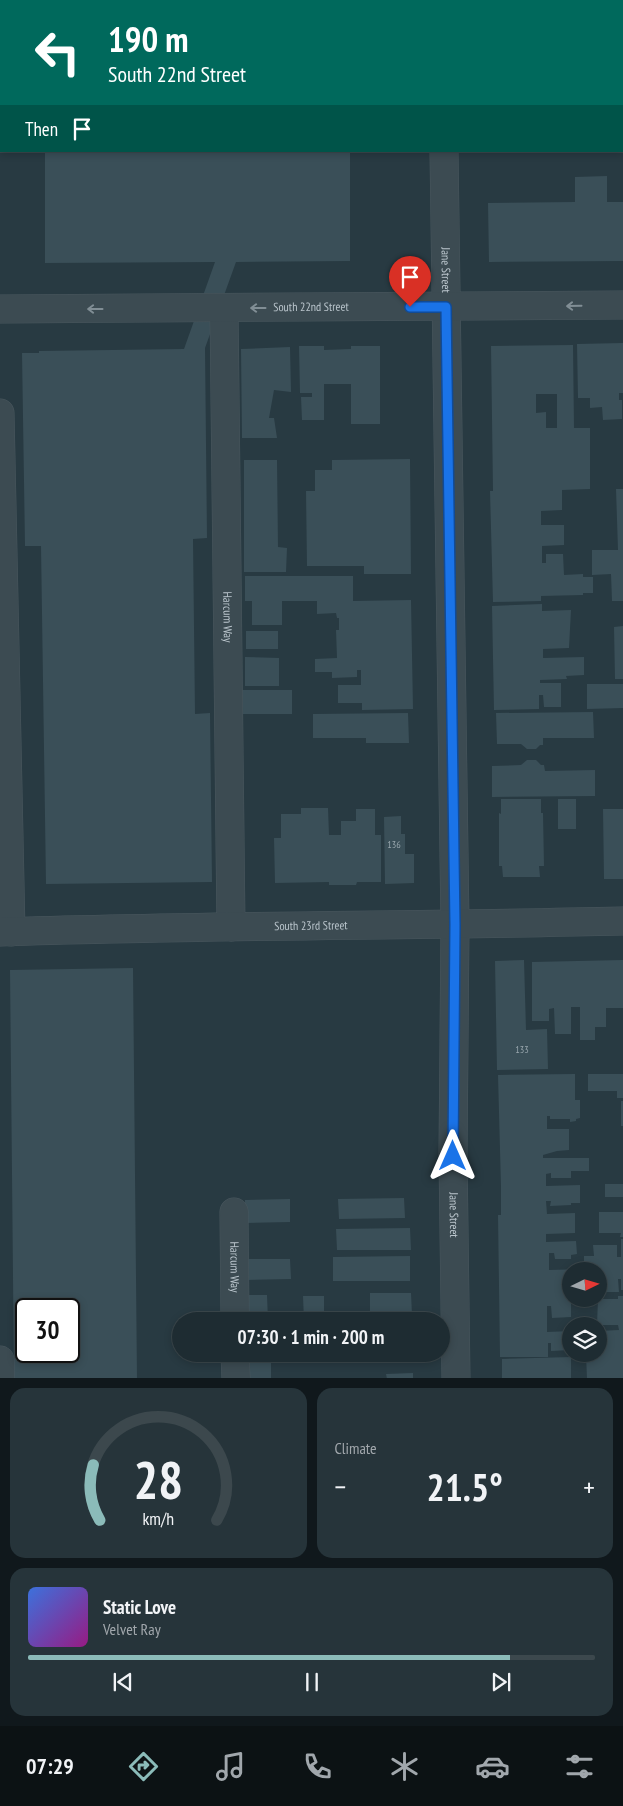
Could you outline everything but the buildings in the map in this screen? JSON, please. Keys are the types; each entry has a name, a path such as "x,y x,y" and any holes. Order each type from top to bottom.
{"street":[{"name":"Jane Street","path":"444,152 455,925 453,1156 456,1378"},
{"name":"South 22nd Street","path":"0,309 623,305"},
{"name":"Harcum Way","path":"224,308 232,926"},
{"path":"0,413 5,932"},
{"name":"South 23rd Street","path":"5,932 232,926 455,925 623,921"},
{"name":"Harcum Way","path":"234,1212 235,1312"},
{"path":"0,1360 0,1378"},
{"path":"235,1362 236,1378"}],"route":[{"path":"410,307 446,307 455,925 453,1156"}]}
